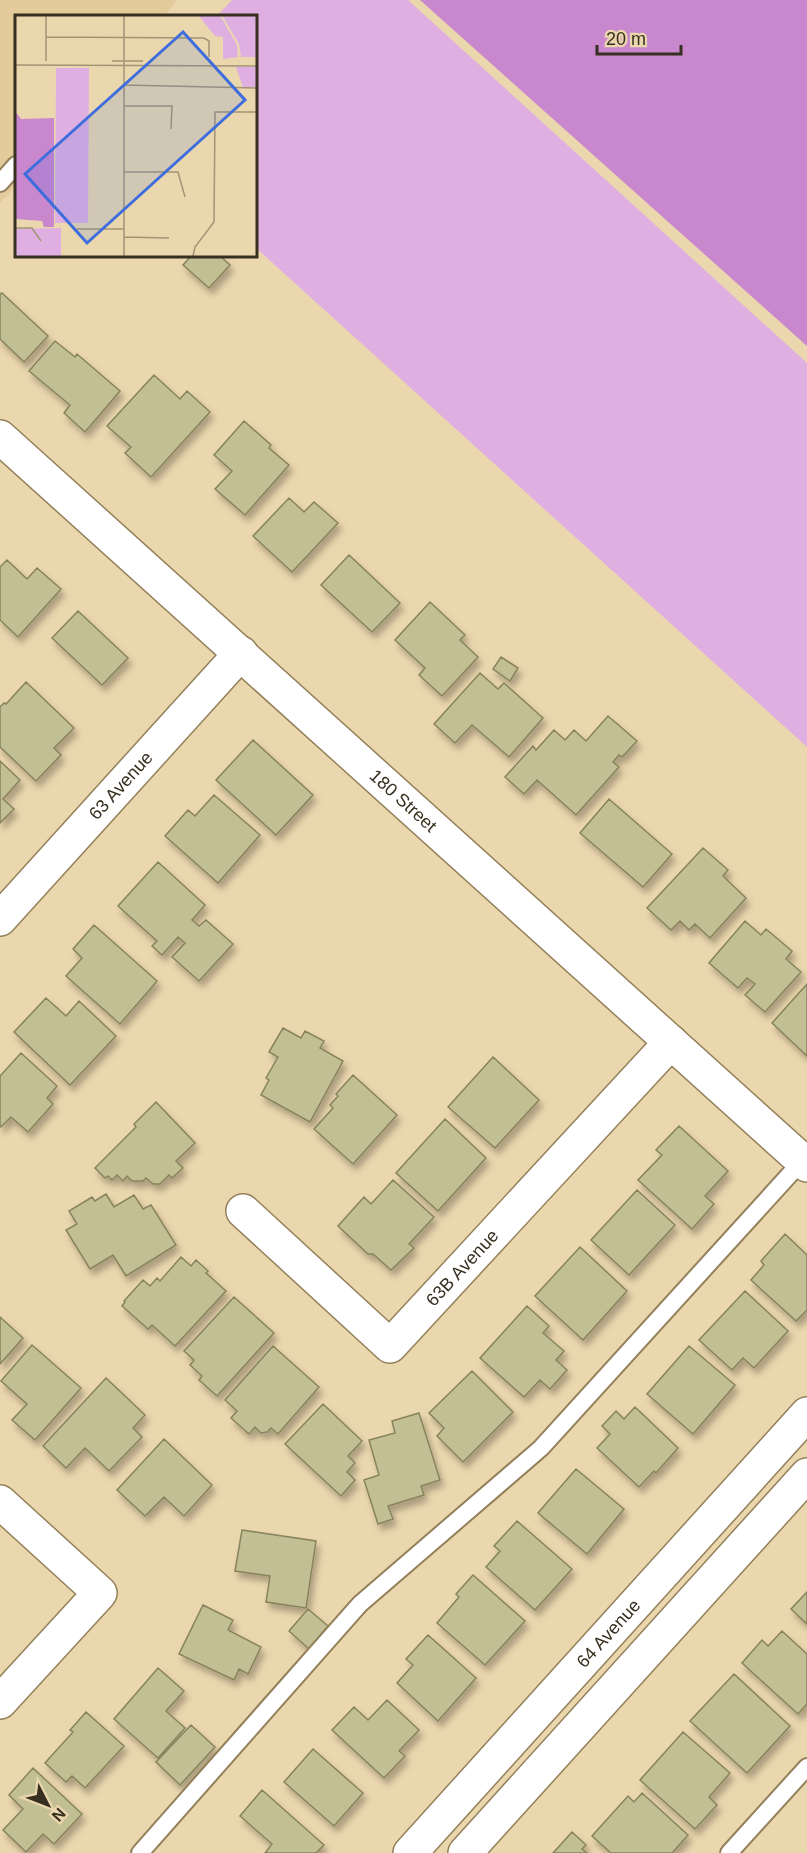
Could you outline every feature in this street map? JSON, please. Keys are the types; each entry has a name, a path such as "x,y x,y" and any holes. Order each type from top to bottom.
{"street":[{"name":"180 Street","path":"0,437 805,1163"},
{"name":"63 Avenue","path":"0,919 241,653"},
{"name":"63B Avenue","path":"243,1211 390,1346 670,1042"},
{"name":"64 Avenue","path":"410,1853 807,1414"},
{"path":"465,1853 807,1475"},
{"path":"0,1502 100,1593 0,1702"}],"lane":[{"path":"0,183 15,166"},
{"path":"140,1853 360,1604 541,1448 805,1163"},
{"path":"729,1853 807,1767"}],"shaded area":[{"path":"0,0 177,0 165,15 15,15 15,187 0,203"},
{"path":"232,0 408,0 807,363 807,747 256,248 256,15 218,15"},
{"path":"420,0 807,0 807,346"}],"building":[{"path":"191,256 220,256 230,265 209,288 183,265"},
{"path":"2,293 48,336 24,362 0,339 0,294"},
{"path":"55,341 75,357 77,354 120,391 85,432 64,413 70,405 29,371"},
{"path":"154,375 180,399 187,391 210,412 151,477 125,453 131,447 107,426"},
{"path":"244,421 271,445 269,448 289,465 245,515 215,489 232,471 214,455"},
{"path":"289,498 304,512 314,502 338,523 292,572 253,536"},
{"path":"349,555 400,603 372,632 321,585"},
{"path":"7,560 27,579 37,568 61,589 18,637 0,620 0,567"},
{"path":"430,602 465,635 460,640 478,657 442,696 419,675 425,668 395,640"},
{"path":"78,611 128,658 102,685 52,638"},
{"path":"501,657 518,668 510,681 493,669"},
{"path":"480,673 498,689 504,683 543,718 509,757 472,725 455,743 434,724"},
{"path":"26,682 74,728 54,748 61,755 36,781 0,747 0,707 6,704"},
{"path":"608,716 637,741 622,757 619,755 613,762 619,767 576,815 537,780 524,794 505,777 533,746 536,750 554,730 565,740 574,730 586,741"},
{"path":"253,740 313,795 276,835 216,780"},
{"path":"0,761 20,780 3,799 14,809 0,823"},
{"path":"214,795 260,835 218,883 165,836 188,810 195,816"},
{"path":"609,799 672,854 643,887 580,833"},
{"path":"703,848 728,870 723,876 746,898 710,938 695,924 689,930 680,921 671,930 647,908"},
{"path":"158,862 205,905 192,920 199,926 206,920 233,944 199,981 172,957 185,943 178,937 162,955 152,946 157,941 118,906"},
{"path":"745,921 761,935 766,929 792,951 786,959 801,972 765,1012 745,995 755,984 747,978 738,988 709,963"},
{"path":"94,925 157,981 120,1024 66,976 82,958 73,949"},
{"path":"807,984 807,1056 772,1023"},
{"path":"46,998 66,1016 79,1001 116,1036 70,1085 14,1032"},
{"path":"283,1028 301,1038 305,1031 324,1041 320,1048 343,1061 310,1122 261,1095 269,1080 266,1078 278,1057 269,1052"},
{"path":"21,1053 57,1086 47,1098 53,1104 28,1132 11,1117 0,1126 0,1076"},
{"path":"493,1057 539,1100 495,1148 448,1107"},
{"path":"353,1075 397,1115 353,1164 314,1129 333,1108 330,1105 338,1096 336,1094"},
{"path":"156,1102 195,1143 176,1161 183,1168 172,1178 169,1175 160,1184 153,1184 146,1178 143,1181 132,1181 127,1176 123,1181 117,1175 112,1180 108,1176 105,1178 95,1168 136,1127 134,1124"},
{"path":"445,1119 486,1158 438,1211 396,1173"},
{"path":"679,1126 728,1171 705,1196 714,1204 692,1229 638,1180 662,1155 656,1150"},
{"path":"393,1180 434,1217 409,1244 414,1248 391,1270 373,1254 368,1254 338,1226 364,1197 371,1204"},
{"path":"637,1190 675,1225 629,1275 591,1240"},
{"path":"106,1194 114,1207 134,1195 143,1209 151,1205 176,1245 126,1276 113,1255 90,1269 66,1230 77,1224 69,1211 92,1197 95,1201"},
{"path":"785,1234 807,1255 807,1310 796,1321 751,1280 764,1265 761,1261"},
{"path":"580,1247 627,1291 583,1340 535,1296"},
{"path":"181,1257 191,1266 196,1260 208,1271 206,1273 226,1291 175,1346 152,1325 148,1329 122,1306 143,1280 150,1286 157,1278 160,1281"},
{"path":"745,1291 788,1331 754,1368 743,1358 732,1370 699,1340"},
{"path":"234,1297 274,1333 217,1396 199,1380 202,1376 190,1365 194,1360 184,1351"},
{"path":"527,1306 549,1326 543,1333 564,1351 556,1360 567,1370 550,1389 540,1380 524,1397 480,1358"},
{"path":"0,1317 23,1338 0,1364"},
{"path":"32,1345 81,1388 35,1440 12,1420 27,1404 1,1381"},
{"path":"273,1346 319,1387 278,1434 271,1428 261,1433 255,1427 249,1434 231,1418 237,1411 225,1400"},
{"path":"689,1346 735,1385 693,1434 647,1394"},
{"path":"472,1371 513,1412 463,1462 437,1436 444,1428 429,1413"},
{"path":"106,1378 145,1415 133,1428 142,1437 109,1471 85,1448 66,1468 43,1446"},
{"path":"323,1404 362,1441 348,1456 355,1463 347,1472 355,1480 341,1496 285,1444"},
{"path":"635,1407 678,1448 656,1473 654,1471 639,1487 597,1448 610,1434 602,1426 616,1411 624,1419"},
{"path":"419,1413 440,1480 421,1486 424,1495 388,1506 393,1519 378,1524 364,1480 379,1475 369,1440 395,1433 392,1421"},
{"path":"164,1439 212,1485 184,1516 164,1497 145,1516 117,1490"},
{"path":"576,1469 624,1509 587,1554 538,1513"},
{"path":"517,1521 572,1569 535,1610 486,1567 500,1551 494,1546"},
{"path":"242,1530 316,1541 306,1608 266,1602 270,1576 235,1571"},
{"path":"473,1575 525,1621 485,1665 437,1623 459,1597 456,1594"},
{"path":"807,1592 807,1624 791,1609"},
{"path":"203,1605 233,1620 228,1630 261,1647 248,1674 239,1669 234,1680 179,1654"},
{"path":"308,1609 328,1626 309,1649 289,1631"},
{"path":"782,1631 807,1654 807,1704 798,1714 742,1663 762,1640 768,1646"},
{"path":"428,1635 476,1678 438,1721 397,1683 413,1665 406,1659"},
{"path":"158,1668 184,1691 166,1711 185,1728 158,1758 114,1719"},
{"path":"734,1674 790,1726 747,1773 690,1721"},
{"path":"387,1700 419,1730 399,1751 405,1756 384,1778 332,1730 354,1707 368,1720"},
{"path":"86,1712 124,1746 85,1788 72,1776 66,1782 45,1763 73,1732 70,1730"},
{"path":"191,1725 215,1747 180,1785 156,1762"},
{"path":"683,1732 730,1773 709,1797 717,1805 695,1829 640,1780"},
{"path":"313,1749 363,1793 334,1826 284,1782"},
{"path":"33,1768 82,1814 54,1844 43,1834 26,1852 3,1830 23,1809 9,1795"},
{"path":"262,1790 324,1845 316,1853 265,1853 272,1844 240,1816"},
{"path":"642,1793 688,1835 672,1853 611,1853 592,1836 628,1796 634,1802"},
{"path":"572,1832 586,1845 582,1849 587,1853 553,1853"}]}
